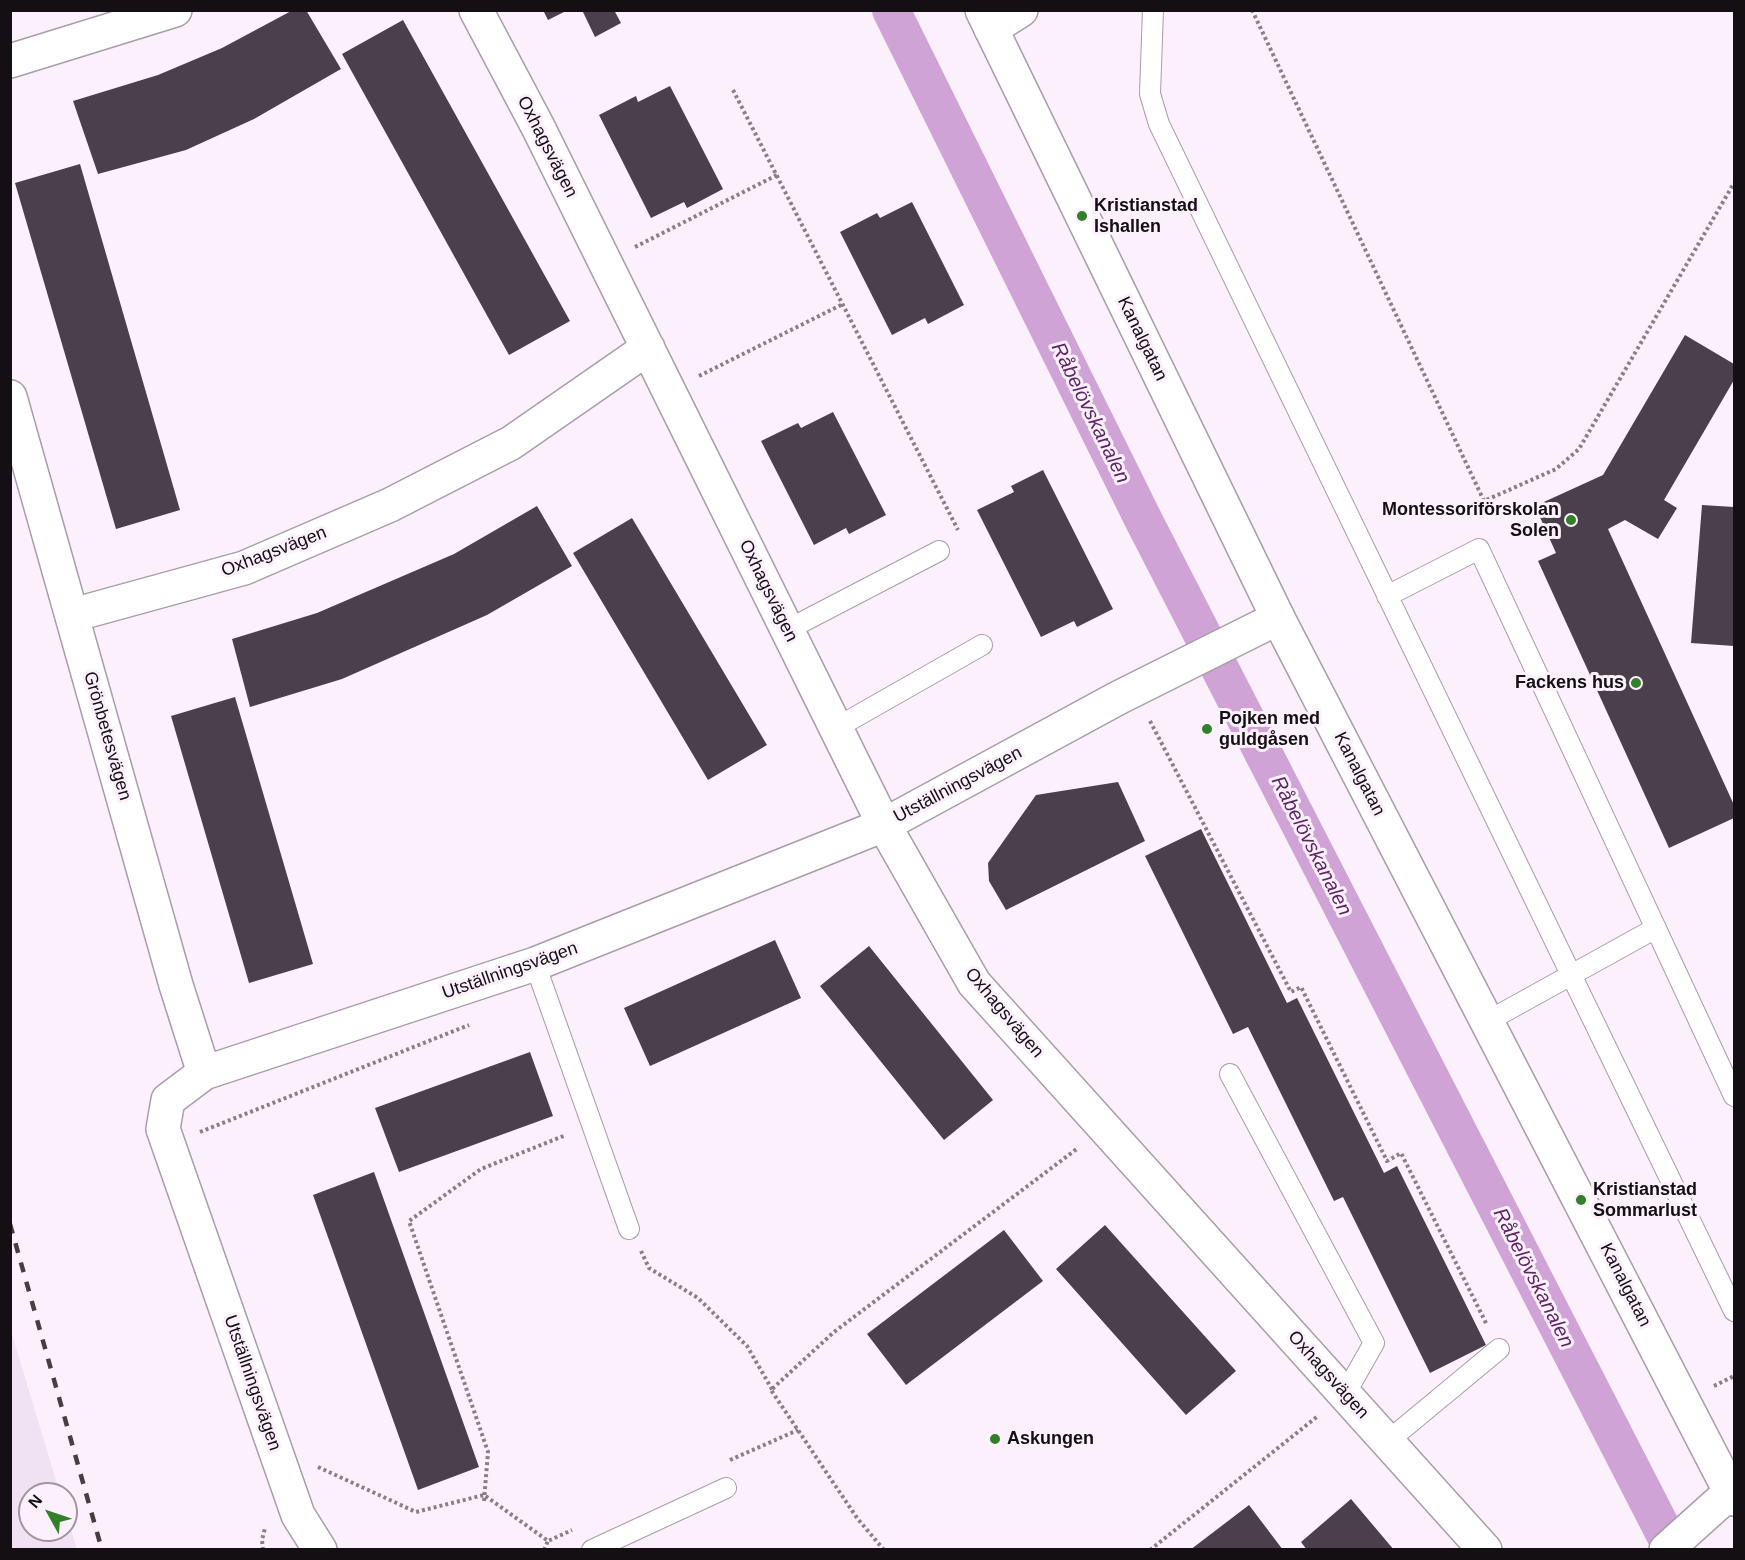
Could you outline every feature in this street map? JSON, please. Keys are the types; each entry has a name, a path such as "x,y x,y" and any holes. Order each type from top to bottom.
{"street":[{"path":"10,61 175,10"},
{"name":"Oxhagsvägen","path":"476,10 605,262 884,825 974,983 1485,1550"},
{"path":"986,20 1021,10"},
{"name":"Kanalgatan","path":"986,20 1278,618 1733,1493"},
{"name":"Oxhagsvägen","path":"73,615 244,568 390,505 511,443 648,348"},
{"name":"Grönbetesvägen","path":"10,398 176,985 204,1073"},
{"name":"Utställningsvägen","path":"320,1550 298,1515 163,1129 168,1100 204,1073 535,964 884,825 1134,691 1278,618"},
{"path":"1673,1542 1733,1493"}],"lane":[{"path":"1153,10 1150,94 1158,124 1734,1311"},
{"path":"1388,596 1479,549 1734,1096"},
{"path":"787,630 939,551"},
{"path":"836,729 982,645"},
{"path":"1488,1021 1656,928"},
{"path":"535,964 630,1229"},
{"path":"1230,1074 1374,1343 1345,1394"},
{"path":"1388,1442 1498,1349"},
{"path":"592,1550 726,1488"}],"path":[{"path":"1252,10 1484,501 1556,469 1578,449 1734,183"},
{"path":"733,90 962,536 939,551"},
{"path":"605,262 777,175"},
{"path":"669,391 843,304"},
{"path":"1134,691 1291,992 1301,987 1388,1161 1401,1153 1498,1349"},
{"path":"199,1133 480,1020"},
{"path":"484,1498 488,1452 409,1221 481,1169 592,1124"},
{"path":"884,1550 856,1518 771,1390 834,1332 1104,1128"},
{"path":"630,1229 650,1268 698,1298 747,1346 778,1401"},
{"path":"1150,1550 1345,1394"},
{"path":"722,1464 798,1430"},
{"path":"316,1466 416,1512 484,1498 548,1541"},
{"path":"544,1550 548,1541 581,1526"}],"shaded area":[{"path":"11,1331 56,1482 18,1482 18,1542 75,1542 77,1549 11,1549"}],"building":[{"path":"293,10 306,10 341,69 254,119 186,150 98,174 73,101 158,75 222,48"},
{"path":"543,10 568,10 548,20"},
{"path":"582,10 614,10 621,23 595,37"},
{"path":"403,20 570,321 509,355 342,54"},
{"path":"670,86 723,189 687,208 684,202 651,218 599,115 636,96 638,102"},
{"path":"80,164 180,510 116,529 15,183"},
{"path":"912,202 964,305 928,324 925,318 892,335 840,232 877,213 880,218"},
{"name":"Fackens hus","path":"1685,335 1734,364 1734,380 1664,500 1677,508 1658,539 1625,520 1608,529 1734,805 1734,818 1669,848 1538,561 1556,553 1535,506 1603,475"},
{"path":"833,412 886,515 849,534 846,528 814,545 761,441 798,423 801,428"},
{"path":"1043,470 1113,609 1077,627 1074,621 1041,637 977,510 1014,492 1011,486"},
{"path":"1702,505 1734,507 1734,646 1691,643"},
{"path":"537,506 572,566 487,615 342,679 250,707 232,639 317,613 454,554"},
{"path":"632,518 767,745 708,780 573,553"},
{"path":"235,697 313,964 249,983 171,716"},
{"path":"1118,782 1145,841 1006,910 989,881 988,863 1036,795"},
{"path":"1201,829 1287,1003 1297,998 1384,1173 1397,1166 1486,1345 1430,1373 1343,1197 1334,1201 1248,1027 1233,1034 1145,856"},
{"path":"775,940 801,998 650,1066 624,1008"},
{"path":"869,946 993,1100 944,1140 820,986"},
{"path":"530,1052 553,1116 399,1172 375,1108"},
{"path":"374,1172 479,1467 418,1490 313,1195"},
{"path":"1105,1225 1236,1371 1186,1415 1056,1269"},
{"path":"1004,1230 1043,1281 906,1385 867,1334"},
{"path":"1351,1499 1394,1550 1307,1550 1301,1542"},
{"path":"1249,1505 1283,1550 1190,1550"}],"waterway":[{"name":"Råbelövskanalen","path":"891,10 1144,521 1673,1550"}],"railway":[{"path":"10,1224 102,1550"}],"place":[{"name":"Kristianstad Ishallen","path":"1082,216"},
{"name":"Montessoriförskolan Solen","path":"1571,520"},
{"name":"Fackens hus","path":"1636,683"},
{"name":"Pojken med guldgåsen","path":"1207,729"},
{"name":"Kristianstad Sommarlust","path":"1581,1200"},
{"name":"Askungen","path":"995,1439"}]}
